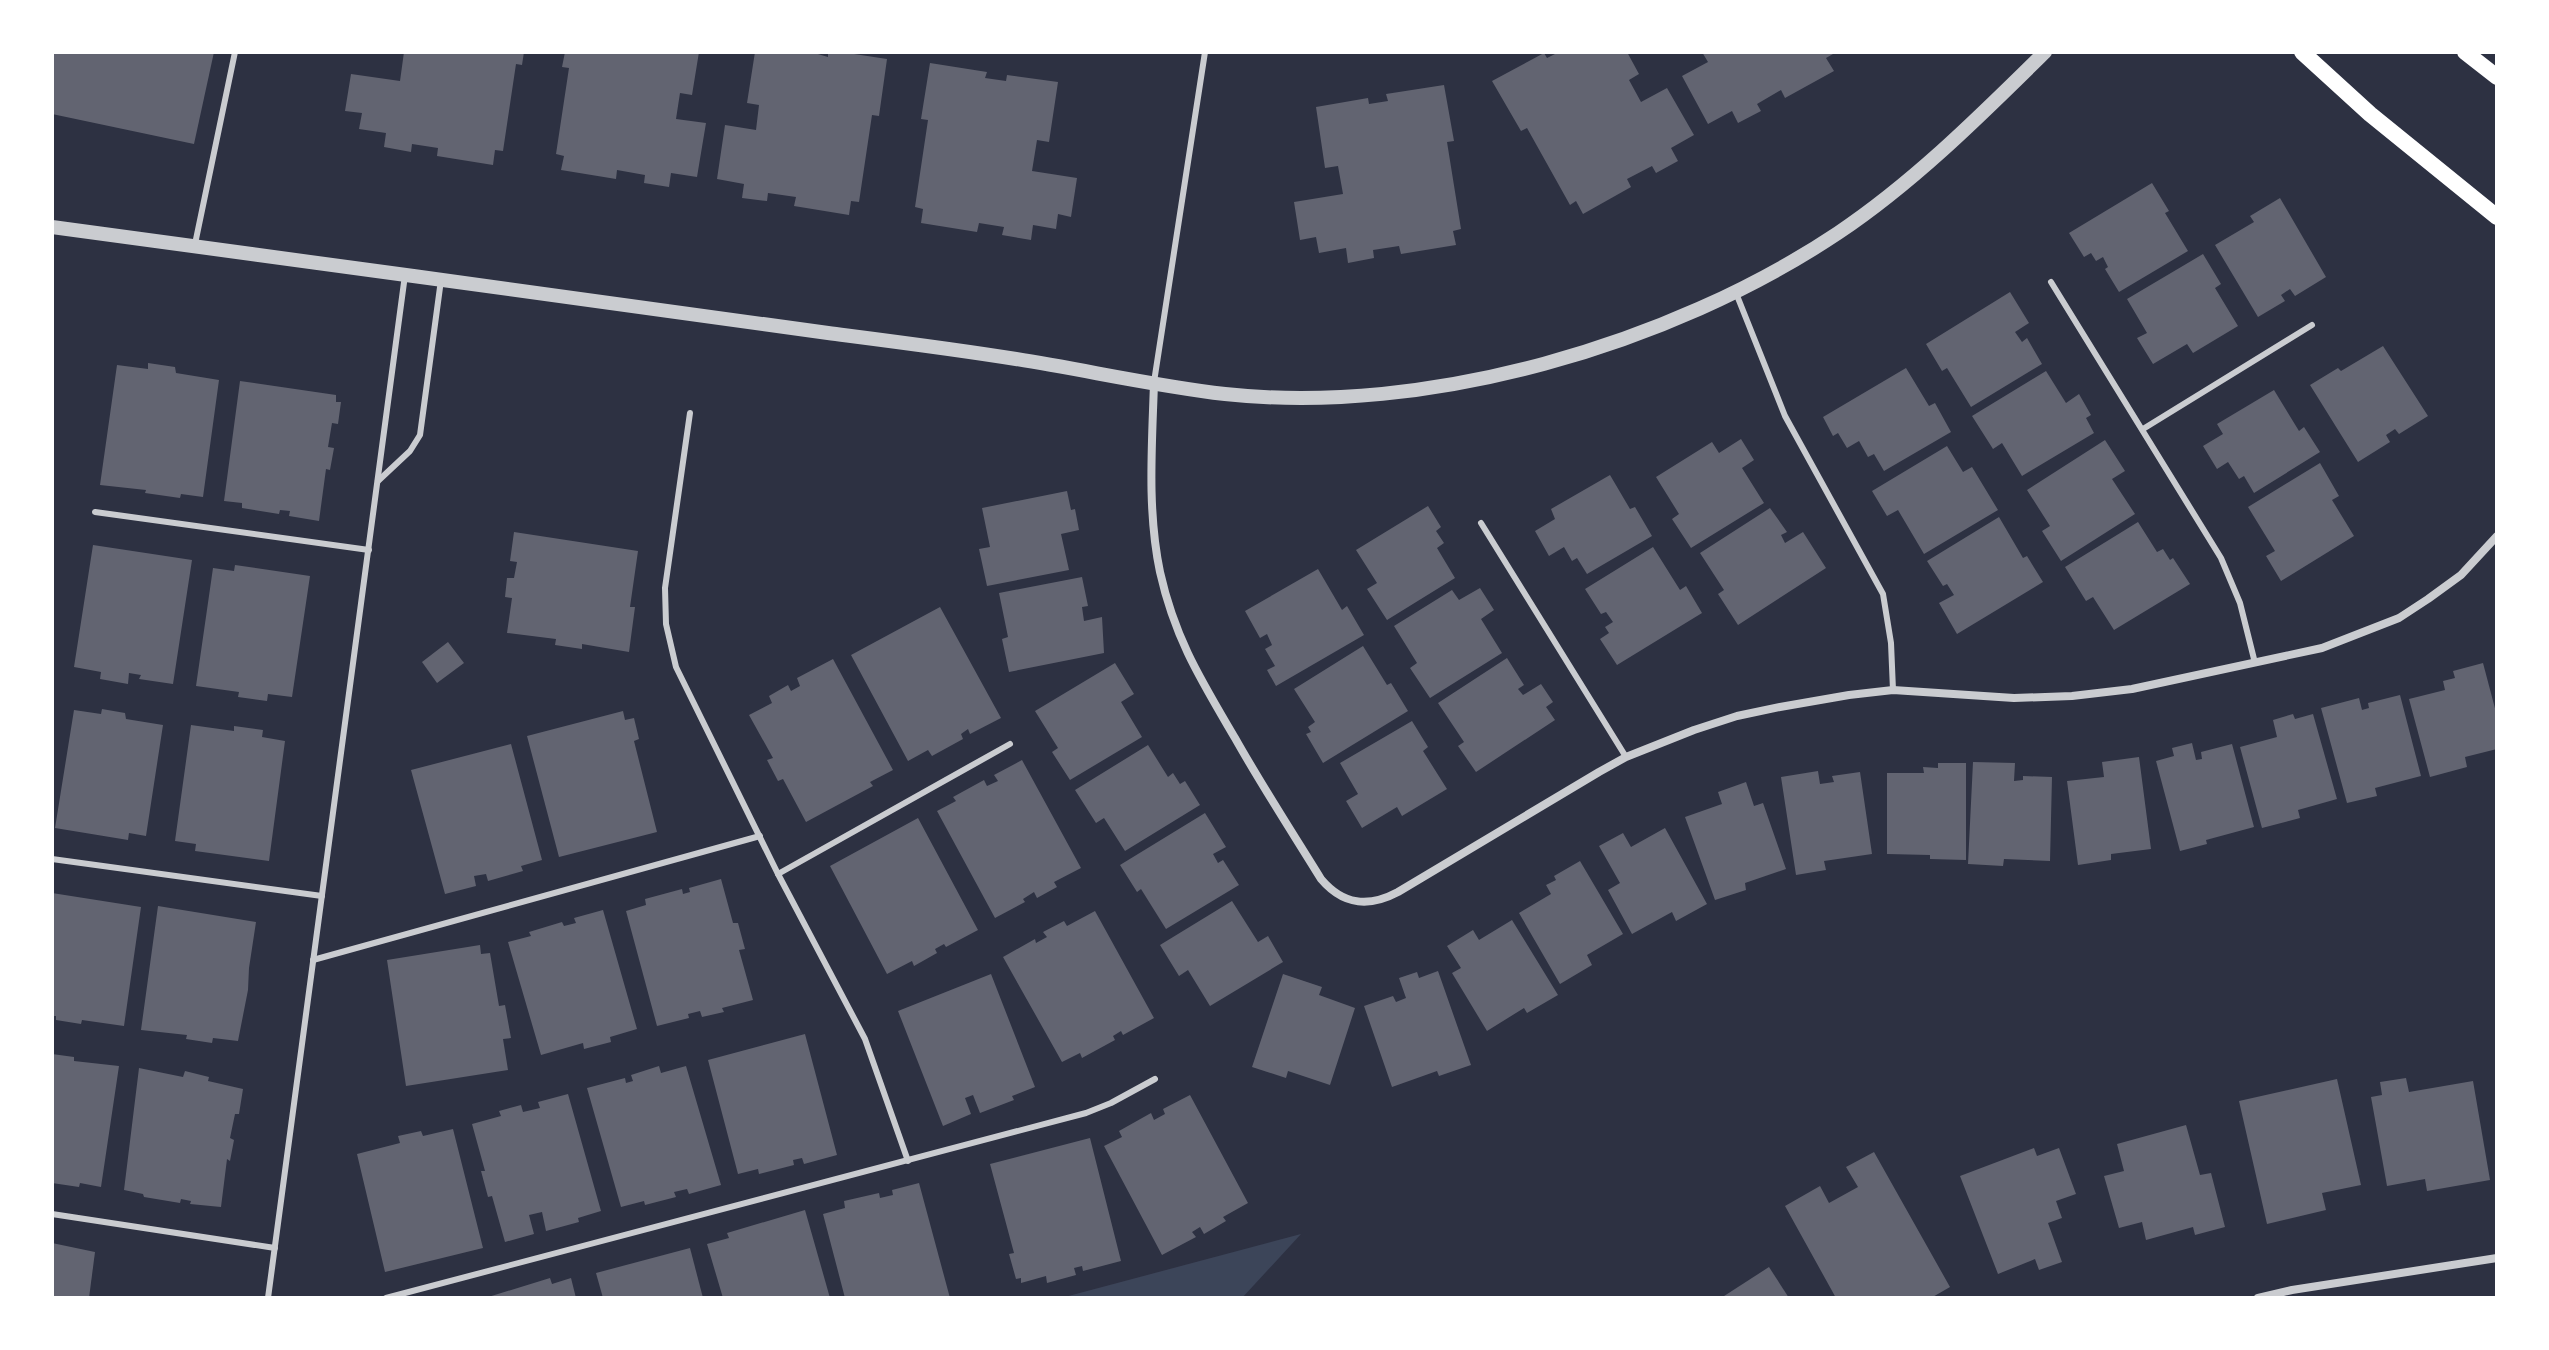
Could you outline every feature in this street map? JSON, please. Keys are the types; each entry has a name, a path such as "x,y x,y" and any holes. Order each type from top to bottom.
{"main road":[{"path":"2302,52 2370,114 2497,217"},
{"path":"2465,52 2497,77"}],"street":[{"path":"52,227 996,356 1227,394 1323,398 1455,383 1525,368 1591,351 1736,292 1840,232 1968,129 2045,52"},
{"path":"1154,382 1151,487 1160,569 1184,650 1269,797 1321,879 1332,890 1355,903 1385,899 1626,757 1737,716 1819,699 1893,690 2014,698 2072,696 2185,679 2322,648 2399,618 2461,575 2497,536"},
{"path":"2258,1298 2497,1258"}],"lane":[{"path":"195,246 235,52"},
{"path":"1154,382 1205,52"},
{"path":"268,1298 405,275"},
{"path":"378,481 410,451 420,435 441,280"},
{"path":"2051,282 2231,577 2255,663"},
{"path":"1736,292 1785,416 1883,594 1891,643 1893,690"},
{"path":"2143,429 2312,325"},
{"path":"690,413 667,574 666,624 676,667 778,874 865,1039 908,1161"},
{"path":"95,512 369,550"},
{"path":"1481,523 1626,757"},
{"path":"778,874 1010,744"},
{"path":"313,960 760,836"},
{"path":"52,859 322,896"},
{"path":"386,1298 1086,1113 1155,1079"},
{"path":"52,1214 275,1248"}],"shaded area":[{"path":"1301,1234 1242,1298 1061,1298"}],"building":[{"path":"52,52 214,52 194,144 52,114"},
{"path":"404,52 524,52 522,65 516,64 503,151 495,150 493,165 437,156 438,148 412,144 411,152 384,147 386,133 359,129 362,113 345,111 351,74 400,81"},
{"path":"565,52 699,52 692,95 680,93 676,119 706,123 697,177 671,173 669,187 644,183 645,175 617,170 616,179 561,170 564,156 556,154 569,68 562,67"},
{"path":"755,52 811,52 828,57 828,52 841,52 887,59 879,116 872,115 859,202 851,201 849,215 794,206 796,197 768,193 767,201 742,198 744,184 717,179 725,125 756,130 759,105 747,103"},
{"path":"1559,52 1627,52 1639,74 1629,80 1641,102 1667,88 1694,135 1671,148 1678,161 1656,173 1652,166 1627,179 1631,187 1583,214 1576,201 1570,205 1527,128 1521,131 1492,81 1544,53 1547,58"},
{"path":"1702,52 1832,52 1826,58 1834,71 1785,98 1781,90 1757,104 1761,111 1738,123 1732,111 1708,124 1682,76 1708,62"},
{"path":"930,63 987,72 985,78 1006,81 1007,75 1058,82 1049,142 1037,140 1032,171 1077,178 1071,217 1058,214 1056,229 1033,225 1031,240 1002,235 1004,227 979,223 977,232 921,223 923,209 915,207 928,120 921,119"},
{"path":"1444,85 1454,141 1447,142 1461,229 1453,231 1456,245 1401,254 1399,246 1373,250 1374,258 1348,263 1346,248 1319,253 1316,237 1300,240 1294,202 1343,194 1338,166 1325,168 1316,107 1368,98 1369,104 1388,101 1386,94"},
{"path":"2152,183 2169,211 2165,213 2188,251 2119,292 2105,269 2108,267 2103,257 2096,261 2091,253 2084,257 2069,233"},
{"path":"2280,198 2326,277 2295,296 2290,289 2281,295 2285,301 2258,317 2215,245 2254,222 2250,216"},
{"path":"2203,254 2221,284 2215,288 2238,326 2193,353 2187,344 2153,364 2137,338 2147,333 2127,299"},
{"path":"2010,292 2029,323 2015,332 2022,342 2027,338 2042,364 1971,407 1947,368 1942,371 1926,344"},
{"path":"2383,346 2428,416 2399,434 2395,429 2386,435 2390,442 2358,462 2310,385"},
{"path":"148,363 175,367 176,373 219,380 203,497 181,494 180,498 145,493 146,490 100,485 117,365 148,369"},
{"path":"1906,368 1929,406 1935,403 1951,432 1884,471 1874,454 1868,457 1859,441 1847,448 1838,433 1833,436 1823,417"},
{"path":"2046,371 2066,403 2079,394 2091,415 2086,418 2094,433 2022,476 2002,443 1993,449 1972,416"},
{"path":"240,381 336,395 336,402 341,402 338,424 332,423 328,447 334,448 330,470 326,469 319,521 289,516 290,511 280,510 279,514 242,508 242,503 224,501"},
{"path":"2274,390 2299,431 2304,427 2320,452 2254,493 2244,476 2239,479 2228,462 2217,469 2203,446 2223,434 2217,424"},
{"path":"1741,439 1754,460 1742,468 1764,503 1691,548 1672,519 1679,514 1656,477 1712,442 1719,453"},
{"path":"2105,440 2125,471 2112,479 2135,514 2061,561 2042,531 2050,526 2027,490"},
{"path":"1947,446 1963,472 1972,467 1998,510 1924,554 1898,510 1887,516 1872,491"},
{"path":"2320,463 2339,496 2332,500 2354,536 2281,581 2266,556 2275,551 2248,507"},
{"path":"1610,475 1630,509 1635,507 1652,536 1587,574 1577,558 1572,561 1564,547 1549,556 1535,531 1555,519 1551,509"},
{"path":"1067,491 1079,530 1061,534 1069,570 987,586 979,549 990,547 982,508"},
{"path":"1428,506 1441,527 1436,531 1444,543 1437,548 1455,578 1387,620 1367,589 1377,583 1356,550"},
{"path":"1770,508 1787,532 1781,535 1785,543 1803,532 1826,568 1738,625 1718,594 1724,590 1700,553"},
{"path":"1999,517 2023,558 2027,556 2043,582 1957,634 1939,603 1954,595 1947,584 1943,586 1927,561"},
{"path":"2138,522 2157,552 2163,549 2170,560 2173,558 2190,584 2114,630 2093,597 2086,601 2065,567"},
{"path":"514,532 638,551 630,607 635,607 629,652 582,644 582,649 555,645 556,639 507,633 512,598 505,597 507,578 514,578 517,562 510,561"},
{"path":"93,545 192,560 173,684 139,679 141,675 129,673 128,684 100,679 101,672 74,667"},
{"path":"1653,547 1680,590 1686,586 1702,613 1617,665 1600,639 1609,633 1605,627 1613,622 1606,612 1601,614 1585,589"},
{"path":"235,565 310,576 292,697 268,694 267,701 238,697 239,692 196,686 213,568 234,571"},
{"path":"1318,569 1342,610 1347,606 1364,635 1276,686 1267,670 1275,666 1265,649 1272,645 1267,634 1260,638 1245,611"},
{"path":"1082,577 1088,606 1082,607 1084,621 1102,617 1104,653 1009,672 1002,639 1008,637 999,593"},
{"path":"1480,588 1494,610 1481,619 1502,653 1430,698 1410,668 1417,663 1394,626 1452,590 1459,600"},
{"path":"940,607 1001,718 970,734 968,729 961,734 963,739 932,756 928,750 908,761 851,655"},
{"path":"448,642 464,663 437,683 422,662"},
{"path":"1363,646 1387,685 1391,683 1408,711 1323,763 1306,734 1311,732 1308,727 1315,722 1294,689"},
{"path":"1507,658 1524,685 1518,689 1523,695 1541,684 1553,702 1546,707 1555,720 1476,772 1458,746 1464,742 1438,703"},
{"path":"833,659 893,770 870,782 873,786 806,822 783,779 778,781 767,760 773,758 749,715 772,703 769,696 788,685 791,691 800,686 797,678"},
{"path":"1115,663 1134,694 1121,702 1142,737 1070,780 1052,752 1058,748 1035,711"},
{"path":"2483,663 2497,716 2497,749 2465,757 2467,767 2430,777 2409,699 2445,690 2443,681 2455,678 2453,671"},
{"path":"2400,695 2421,776 2375,788 2377,796 2347,803 2321,708 2359,698 2362,710 2369,708 2368,703"},
{"path":"102,709 125,713 126,719 163,725 146,836 129,833 128,840 55,828 74,710 101,714"},
{"path":"623,711 625,720 634,718 639,739 634,741 657,832 559,857 527,736"},
{"path":"2293,714 2295,719 2313,714 2337,799 2298,810 2300,818 2262,828 2240,747 2277,737 2273,720"},
{"path":"1412,721 1428,747 1423,751 1447,789 1402,816 1397,807 1362,828 1346,801 1358,794 1340,763"},
{"path":"191,725 234,731 234,726 263,730 262,737 285,741 269,861 195,851 196,844 175,841"},
{"path":"2192,743 2196,760 2202,759 2201,752 2232,744 2254,827 2206,840 2207,844 2180,851 2156,761 2174,756 2172,748"},
{"path":"511,744 542,860 521,866 523,871 488,881 486,874 474,876 476,886 445,894 411,770"},
{"path":"1148,745 1168,777 1173,773 1180,784 1185,781 1200,805 1125,851 1104,818 1096,823 1075,790"},
{"path":"2139,757 2151,849 2111,854 2111,860 2078,865 2067,781 2104,777 2102,762"},
{"path":"1022,760 1081,868 1054,882 1057,887 1037,898 1034,892 1023,899 1025,902 995,918 937,811 956,801 953,797 984,780 987,786 998,781 994,775"},
{"path":"1973,762 2015,763 2014,781 2023,780 2023,776 2052,777 2050,861 2004,859 2003,866 1968,864"},
{"path":"1938,763 1966,763 1966,860 1887,854 1887,773 1924,773 1923,767 1938,768"},
{"path":"1818,771 1820,784 1834,782 1832,776 1860,772 1872,854 1824,861 1826,870 1796,875 1781,777"},
{"path":"1746,782 1754,806 1763,803 1786,869 1745,883 1746,890 1715,900 1685,817 1722,804 1718,792"},
{"path":"1205,813 1226,847 1213,854 1218,863 1223,860 1239,885 1166,929 1141,889 1137,892 1120,865"},
{"path":"918,818 978,930 946,947 944,944 935,949 937,953 914,966 912,961 887,974 830,866"},
{"path":"1665,828 1707,904 1676,921 1672,912 1632,934 1608,890 1620,883 1599,846 1623,833 1631,847"},
{"path":"1580,861 1623,934 1587,955 1592,965 1560,984 1519,913 1551,894 1546,885 1556,880 1554,876"},
{"path":"721,879 733,923 738,923 745,949 739,950 753,1000 722,1008 724,1012 702,1017 700,1011 688,1014 689,1018 657,1026 626,911 646,905 645,899 682,889 683,894 690,892 689,888"},
{"path":"52,893 141,907 124,1026 82,1020 81,1024 56,1020 56,1016 52,1016"},
{"path":"1232,901 1258,942 1268,936 1283,962 1210,1006 1188,970 1179,976 1160,945"},
{"path":"158,906 256,922 238,1041 213,1038 212,1043 186,1039 187,1035 141,1030"},
{"path":"603,910 637,1029 610,1037 611,1042 584,1049 583,1043 541,1055 508,942 562,922 564,926 576,923 574,918"},
{"path":"1095,911 1154,1018 1123,1035 1121,1031 1113,1036 1115,1040 1082,1058 1080,1053 1062,1062 1003,957 1035,939 1036,943 1047,937 1043,932 1064,921 1067,926"},
{"path":"1512,920 1558,995 1527,1013 1524,1008 1487,1031 1452,973 1461,968 1447,946 1473,930 1479,940"},
{"path":"480,945 481,954 490,953 499,1006 505,1005 511,1038 503,1039 508,1070 406,1086 387,960"},
{"path":"1438,971 1471,1065 1439,1076 1437,1071 1392,1087 1364,1006 1393,996 1396,1002 1406,998 1399,978 1417,972 1419,978"},
{"path":"991,974 1035,1087 1012,1096 1014,1100 980,1113 973,1095 965,1098 971,1114 943,1126 898,1011"},
{"path":"1283,974 1322,987 1319,995 1355,1008 1330,1085 1288,1071 1286,1078 1252,1067"},
{"path":"805,1034 837,1155 804,1164 802,1158 793,1160 794,1165 759,1174 758,1169 738,1174 708,1060"},
{"path":"52,1054 74,1057 74,1061 119,1066 101,1187 52,1183"},
{"path":"659,1066 661,1073 686,1066 721,1185 689,1194 687,1189 674,1192 676,1197 621,1207 587,1088 625,1078 626,1083 633,1081 631,1075"},
{"path":"139,1068 183,1077 185,1071 209,1077 208,1081 243,1089 239,1114 235,1114 230,1138 234,1140 230,1161 227,1159 221,1207 190,1204 191,1201 181,1199 180,1203 144,1197 143,1194 124,1190"},
{"path":"2406,1078 2409,1092 2473,1081 2490,1180 2427,1191 2425,1179 2387,1186 2371,1097 2382,1095 2380,1082"},
{"path":"2337,1079 2361,1185 2322,1193 2326,1210 2267,1224 2239,1101"},
{"path":"568,1094 601,1211 578,1218 579,1222 546,1231 542,1212 529,1215 534,1234 505,1242 492,1196 488,1197 481,1171 485,1171 472,1124 501,1116 499,1111 521,1105 523,1112 540,1108 538,1102"},
{"path":"1190,1095 1248,1203 1223,1217 1226,1221 1204,1234 1200,1227 1192,1232 1196,1237 1162,1255 1104,1146 1122,1137 1119,1131 1151,1113 1154,1120 1165,1114 1163,1109"},
{"path":"2186,1125 2200,1175 2211,1173 2225,1227 2195,1235 2193,1227 2146,1240 2142,1222 2119,1228 2104,1176 2124,1171 2117,1144"},
{"path":"453,1129 483,1248 385,1272 357,1154 400,1143 398,1136 421,1131 423,1136"},
{"path":"1090,1138 1121,1261 1083,1271 1082,1266 1074,1268 1076,1275 1047,1283 1046,1276 1021,1283 1021,1278 1016,1279 1009,1254 1014,1253 990,1164"},
{"path":"2034,1148 2037,1156 2059,1148 2076,1194 2056,1201 2062,1218 2048,1223 2062,1262 2039,1270 2035,1259 1998,1274 1960,1176"},
{"path":"1874,1152 1950,1287 1931,1298 1836,1298 1785,1206 1820,1186 1829,1203 1858,1187 1846,1167"},
{"path":"919,1183 950,1298 845,1298 823,1214 845,1208 844,1201 879,1193 880,1198 893,1195 892,1190"},
{"path":"805,1210 830,1298 723,1298 707,1244 729,1238 727,1233"},
{"path":"52,1243 95,1252 89,1298 52,1298"},
{"path":"690,1248 703,1298 603,1298 596,1273"},
{"path":"1769,1267 1789,1298 1721,1298"},
{"path":"550,1278 552,1284 571,1278 576,1298 485,1298"}]}
